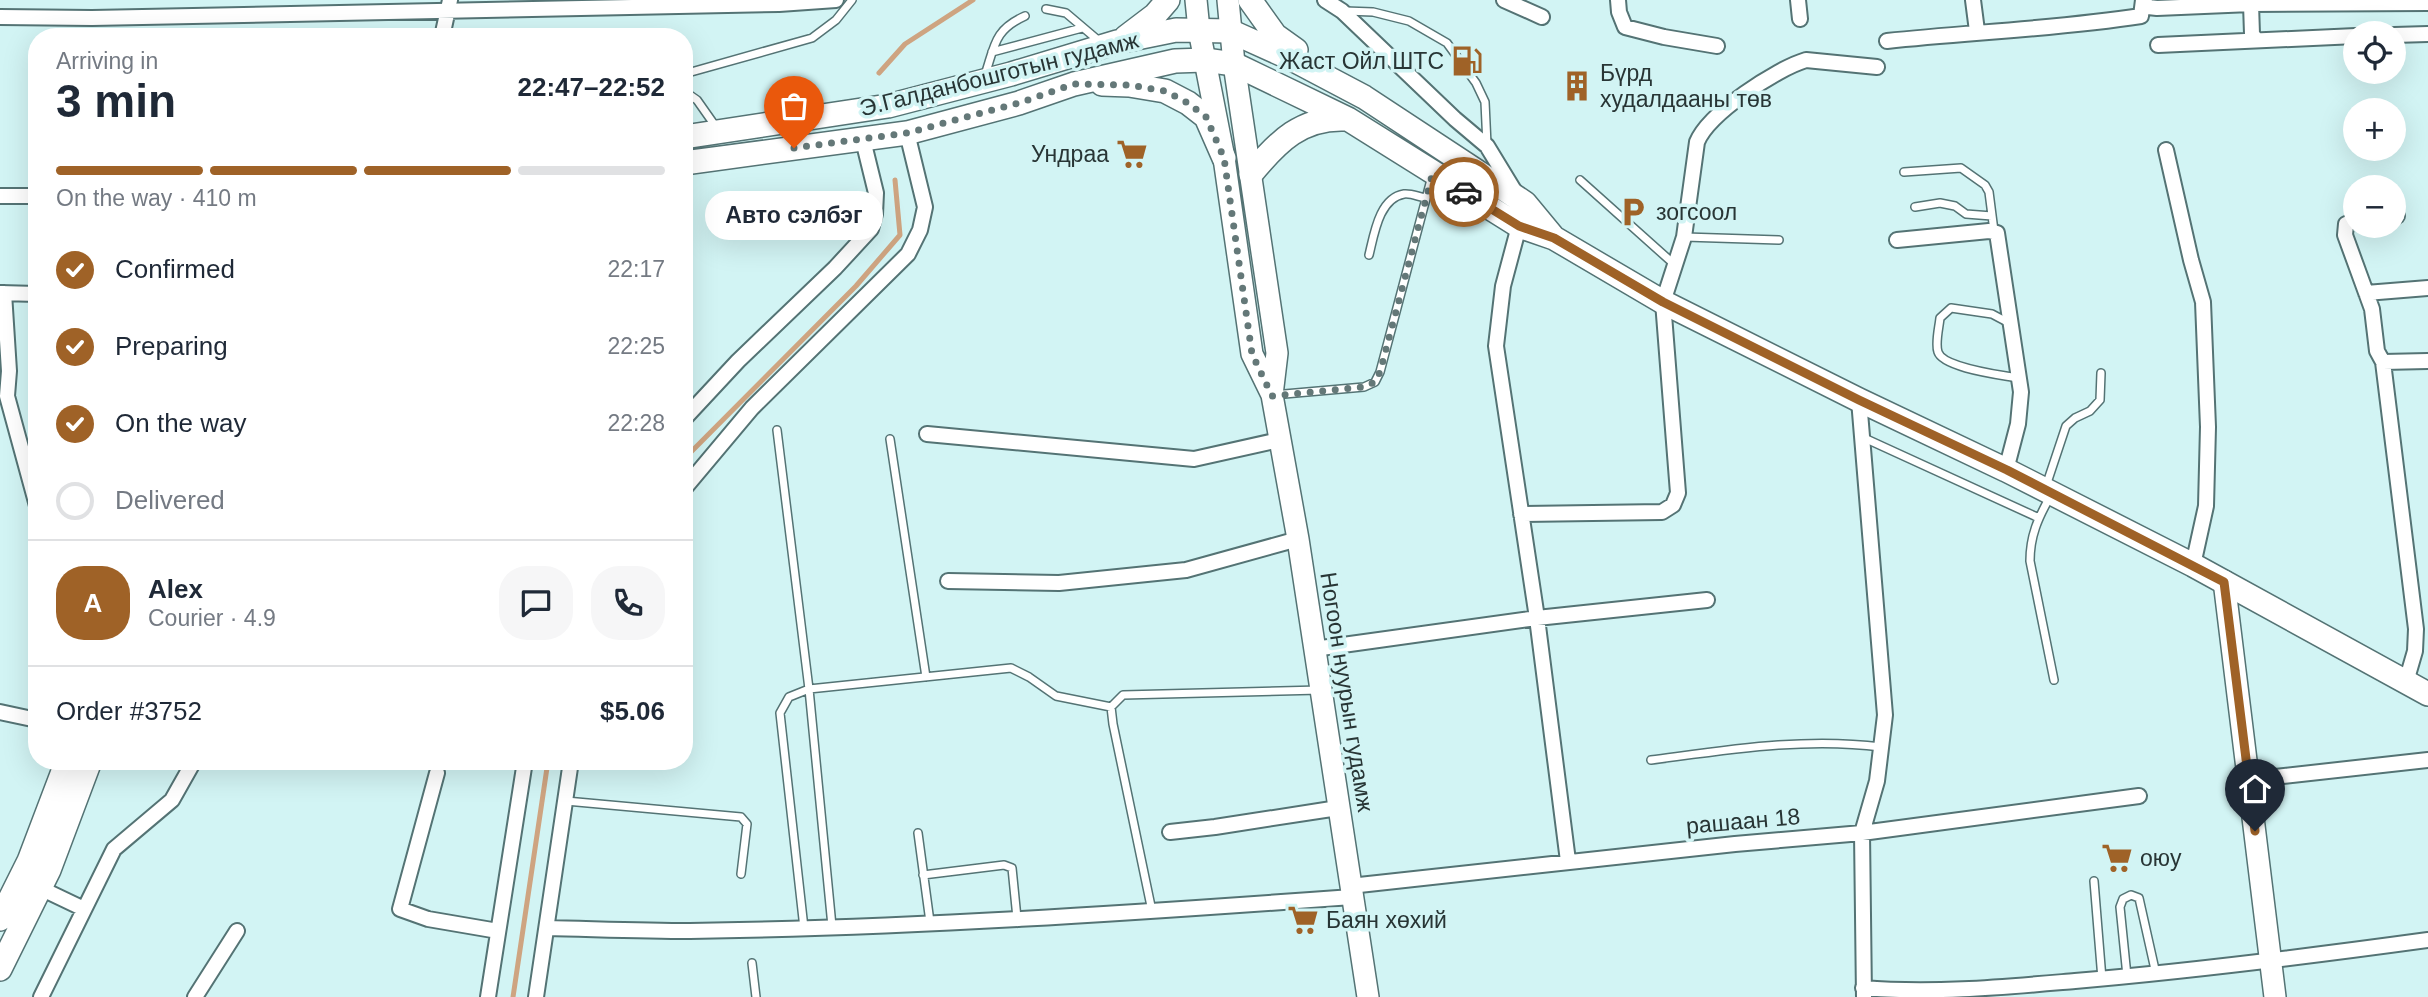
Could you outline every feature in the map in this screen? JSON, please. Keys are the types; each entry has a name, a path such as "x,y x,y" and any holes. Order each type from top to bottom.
{"main road":[{"path":"1111,44 1140,29 1168,0"},
{"name":"Ногоон нуурын гудамж","path":"1196,0 1199,30 1224,158 1252,354 1272,396"},
{"name":"Ногоон нуурын гудамж","path":"1228,0 1234,64 1277,353 1272,396 1298,539 1368,997"},
{"path":"1250,0 1275,35 1519,199 1554,238 1663,302 2007,470 2193,565 2428,694"},
{"name":"Э.Галданбошготын гудамж","path":"693,135 888,106 1111,44 1176,30 1230,31"},
{"path":"1230,31 1292,59 1364,97"},
{"name":"Э.Галданбошготын гудамж","path":"693,162 907,133 1019,103 1074,84 1174,61 1205,60 1234,64 1348,120 1519,226 1554,238"},
{"path":"1074,84 1129,85 1165,91 1188,103 1206,117 1224,158"},
{"path":"1251,174 1270,150 1298,128 1328,118 1348,120"},
{"path":"2224,582 2275,997"},
{"path":"0,919 29,861 64,770"},
{"path":"0,969 40,888 86,770"}],"street":[{"path":"0,18 448,5 779,4 836,0"},
{"path":"1325,0 1342,11 1455,120 1487,146 1519,199"},
{"path":"1504,0 1542,17"},
{"path":"1618,0 1625,27 1717,46"},
{"path":"1798,0 1800,19"},
{"path":"1973,0 1977,31"},
{"path":"1887,41 1977,31 2092,24 2141,16 2143,0"},
{"path":"2143,0 2148,6 2157,8 2251,4 2428,3"},
{"path":"2251,4 2252,34 2256,40"},
{"path":"444,28 448,5"},
{"path":"2406,35 2428,34"},
{"path":"2158,46 2343,37"},
{"path":"1521,514 1662,512 1673,505 1678,493 1663,302 1684,237 1697,142 1701,133 1738,100 1777,71 1795,64 1806,60 1877,67"},
{"path":"693,478 752,408 908,254 920,230 925,207 907,133"},
{"path":"693,410 871,229 876,193 863,140"},
{"path":"2166,150 2203,302 2208,427 2206,506 2193,565"},
{"path":"0,196 28,196"},
{"path":"1897,240 1993,223 1998,237 2022,403 2007,470"},
{"path":"1519,226 1503,286 1496,346 1537,618 1568,861"},
{"path":"2346,238 2372,309 2377,351 2383,362 2416,629 2415,651 2406,682"},
{"path":"2366,293 2428,288"},
{"path":"28,294 2,293 9,371 8,396 28,472"},
{"path":"2383,362 2428,361"},
{"path":"1859,400 1885,715 1877,781 1862,833 1864,993 2127,977 2428,940"},
{"path":"927,434 1194,459 1279,440"},
{"path":"948,581 1059,583 1186,570 1298,539"},
{"path":"1314,649 1537,618 1707,600"},
{"path":"0,712 28,718"},
{"path":"2248,780 2428,760"},
{"path":"41,997 114,849 173,800 189,770"},
{"path":"488,997 524,770"},
{"path":"536,997 570,770"},
{"path":"437,773 400,909 428,919 498,931"},
{"name":"рашаан 18","path":"547,928 688,931 804,928 1152,912 1351,891 1568,861 1862,833 2139,796"},
{"path":"1170,832 1338,808"},
{"path":"40,888 84,909"},
{"path":"195,997 237,932"}],"lane":[{"path":"693,71 812,38 836,20 852,0"},
{"path":"1046,9 1066,13 1082,28 1111,44"},
{"path":"1342,11 1373,12 1409,21 1447,43 1476,83 1485,102 1487,146"},
{"path":"983,81 999,33 1025,16"},
{"path":"992,52 1082,28"},
{"path":"693,97 718,130"},
{"path":"1904,172 1961,168 1985,185 1989,192 1993,223 1966,214 1955,205 1940,203 1915,207"},
{"path":"1272,396 1364,387 1375,382 1380,372 1433,172"},
{"path":"1580,180 1675,265"},
{"path":"1369,255 1380,213 1396,197 1406,193 1426,198"},
{"path":"1684,237 1779,240"},
{"path":"2012,324 1992,314 1951,308 1940,318 1938,351 1942,359 1965,368 2017,378"},
{"path":"2054,680 2030,561 2030,543 2066,426 2090,411 2101,400 2101,373"},
{"path":"777,430 809,689 832,926"},
{"path":"1862,436 2039,518"},
{"path":"890,439 926,677"},
{"path":"804,928 780,713 789,697 809,689 1011,668 1056,696 1111,706"},
{"path":"1111,706 1123,695 1321,690"},
{"path":"1111,706 1152,912"},
{"path":"1651,760 1761,745 1849,743 1881,747"},
{"path":"566,801 741,817 747,824 741,874"},
{"path":"918,833 930,922"},
{"path":"923,875 1004,865 1012,868 1017,918"},
{"path":"2094,881 2102,979"},
{"path":"2127,977 2120,907 2123,899 2131,895 2139,898 2157,974"},
{"path":"752,963 756,997"}],"waterway":[{"path":"879,73 905,44 973,0"},
{"path":"693,450 856,286 900,235 895,180"},
{"path":"513,997 547,770"}],"way so far":[{"path":"794,148 907,133 1019,103 1074,84 1129,85 1165,91 1188,103 1206,117 1224,158 1252,354 1272,396 1364,387 1375,382 1380,372 1433,172 1464,192"}],"place":[{"name":"Жаст Ойл ШТС","path":"1467,61"},
{"name":"Бүрд худалдааны төв","path":"1577,86"},
{"name":"Авто сэлбэг","path":"794,148"},
{"name":"Ундраа","path":"1132,154"},
{"name":"зогсоол","path":"1633,212"},
{"name":"оюу","path":"2117,858"},
{"name":"Баян хөхий","path":"1303,920"}],"route":[{"path":"1464,192 1519,226 1554,238 1663,302 2007,470 2224,582 2255,831"}]}
